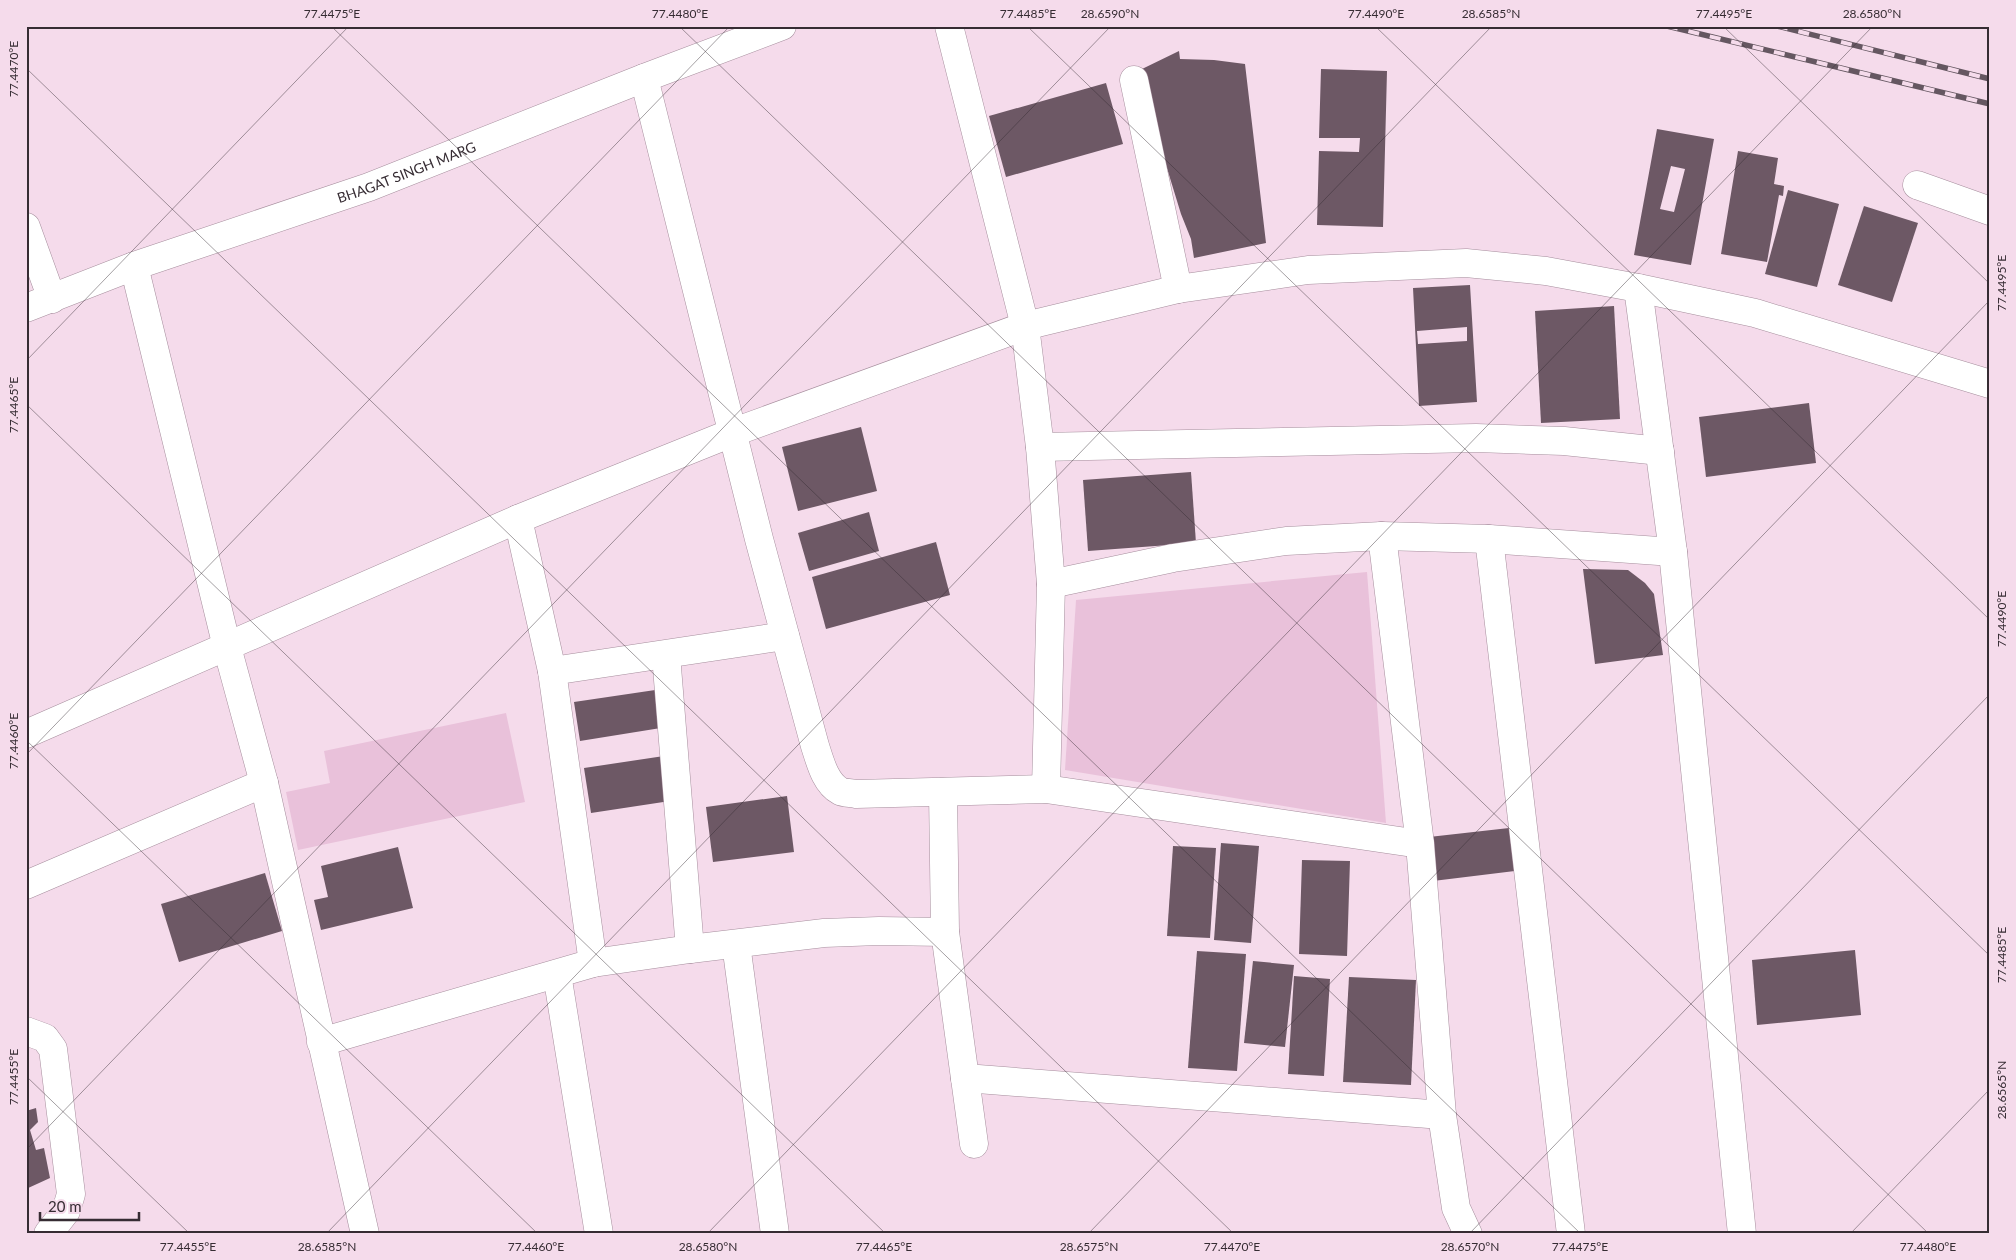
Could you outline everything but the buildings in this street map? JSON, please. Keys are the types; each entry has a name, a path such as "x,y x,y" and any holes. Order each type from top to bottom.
{"street":[{"name":"BHAGAT SINGH MARG","path":"26,308 134,266 369,187 644,78 782,26"},
{"path":"949,26 1025,326 1040,447 1051,584 1046,789"},
{"path":"644,78 785,636 815,746 823,770 840,791 856,794 1046,789 1420,844"},
{"path":"1134,80 1178,289"},
{"path":"1917,185 1990,211"},
{"path":"26,228 52,299"},
{"path":"26,734 518,519 734,432 1025,326 1178,289 1308,270 1466,263 1546,270 1755,313 1990,384"},
{"path":"134,266 227,647 264,784 365,1234"},
{"path":"1638,288 1673,552 1742,1234"},
{"path":"1040,447 1476,438 1564,441 1660,451"},
{"path":"518,519 552,671 594,963"},
{"path":"1051,584 1174,558 1286,541 1382,536 1489,539 1673,552"},
{"path":"1382,536 1420,844 1442,1115 1456,1208 1468,1234"},
{"path":"1489,539 1571,1234"},
{"path":"552,671 785,636"},
{"path":"666,655 690,949"},
{"path":"26,886 264,784"},
{"path":"943,792 945,932 974,1144"},
{"path":"321,1042 594,963 824,933 879,931 945,932"},
{"path":"736,944 776,1234"},
{"path":"557,974 599,1234"},
{"path":"26,1032 45,1038 53,1049 71,1194 66,1211 48,1234"},
{"path":"965,1078 1442,1115"}],"shaded area":[{"path":"1367,572 1386,823 1065,770 1076,600"},
{"path":"506,713 525,802 298,850 286,792 330,783 324,751"}],"railway":[{"path":"1667,26 1990,104"},
{"path":"1777,26 1990,79"}]}
